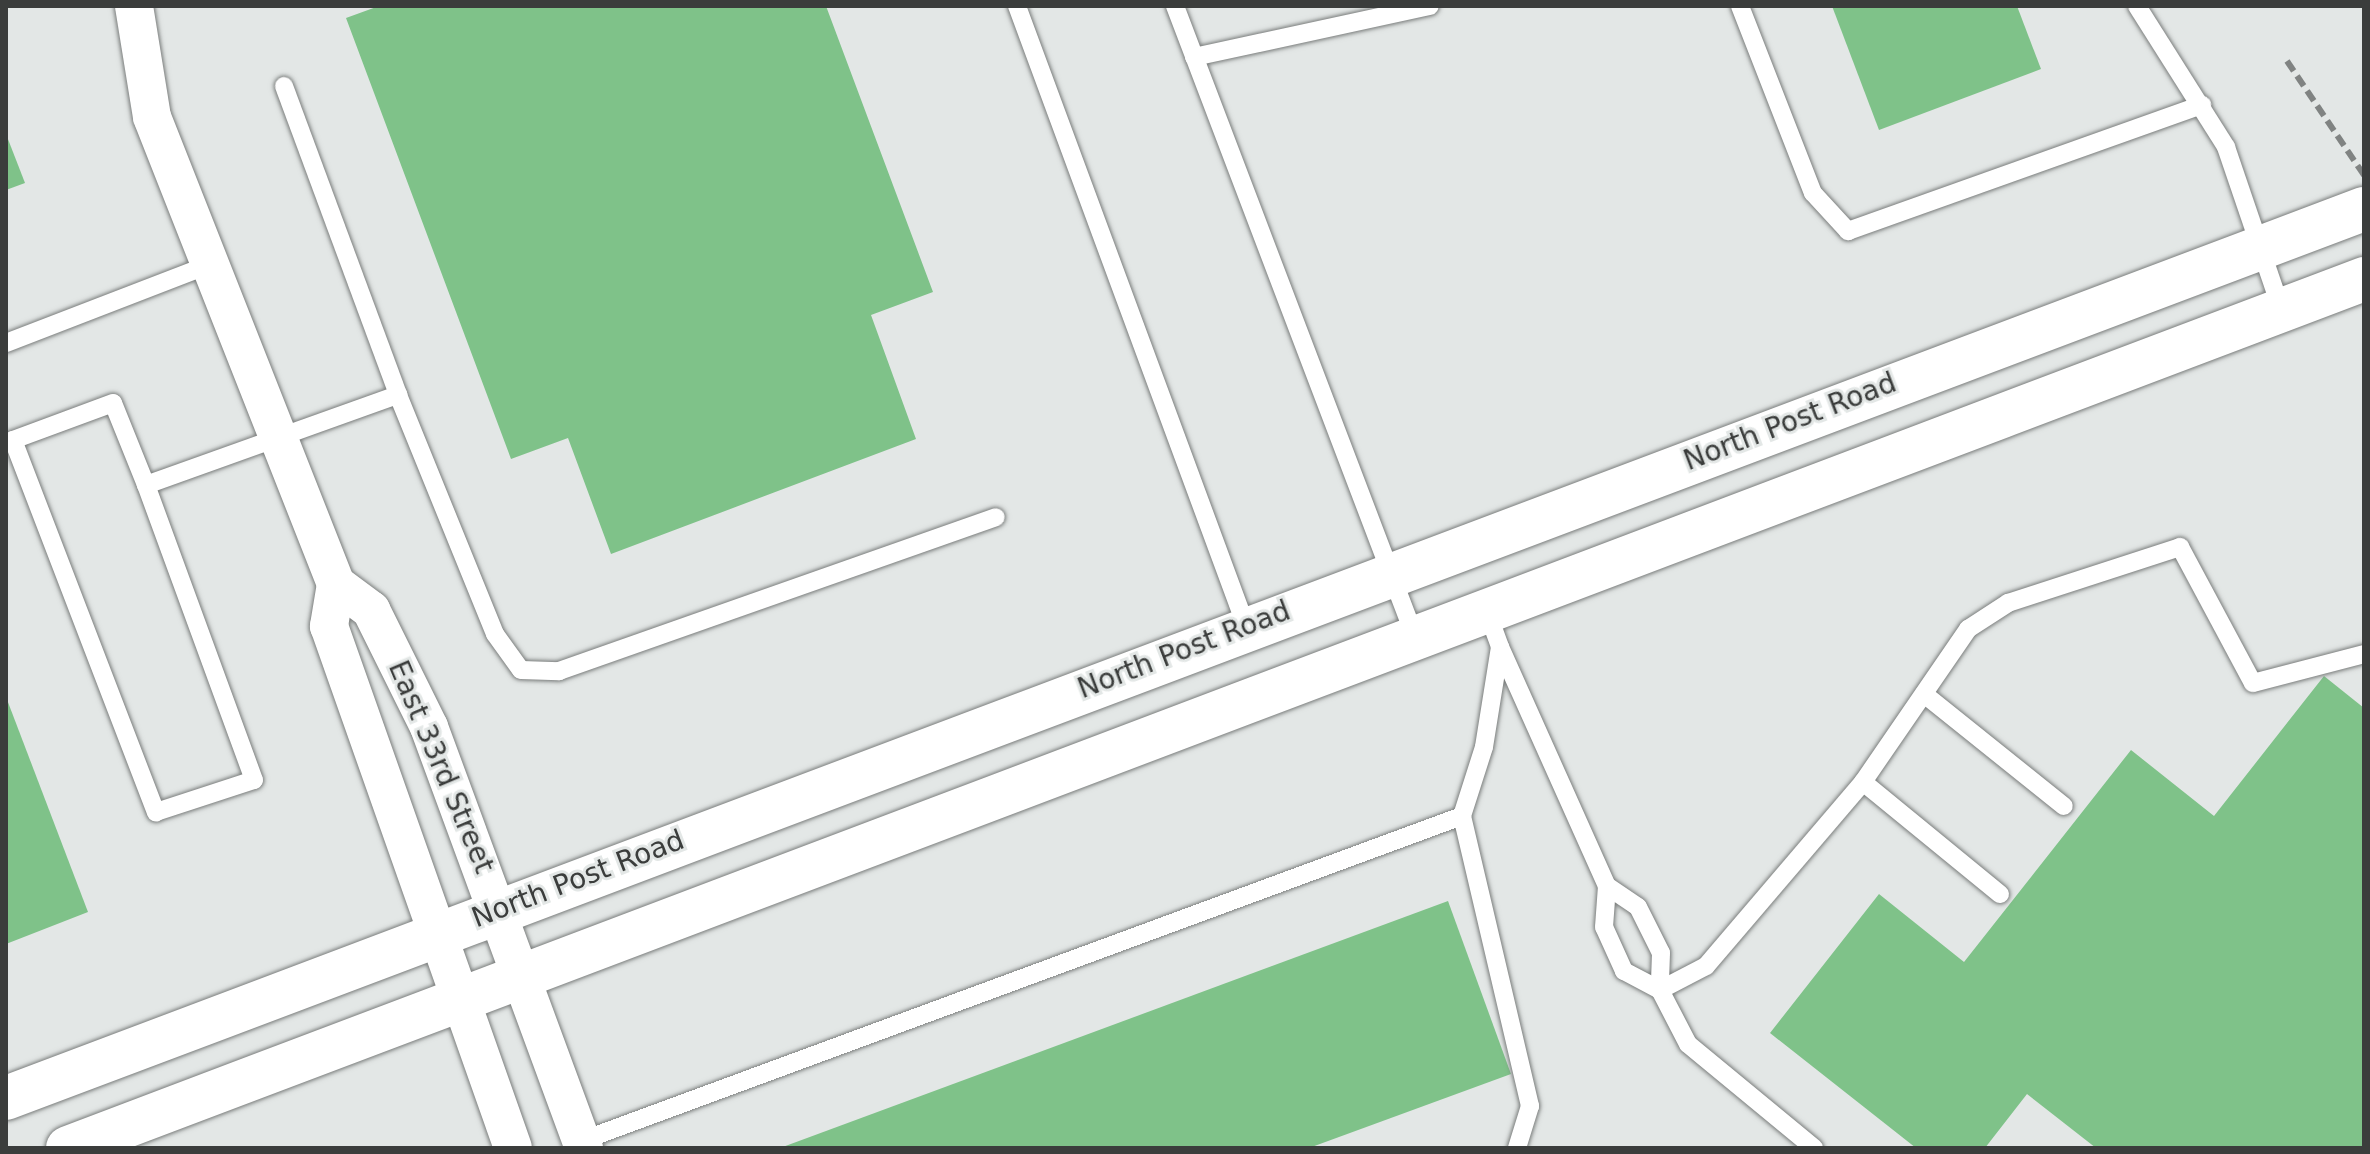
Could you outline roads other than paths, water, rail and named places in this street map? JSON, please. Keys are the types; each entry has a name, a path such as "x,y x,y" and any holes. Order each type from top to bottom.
{"main road":[{"name":"North Post Road","path":"6,1098 1246,626 2364,209"},
{"path":"68,1148 1415,637 1493,629 2281,309 2364,279"}],"street":[{"path":"134,6 152,117 336,584"},
{"name":"East 33rd Street","path":"513,1148 329,626 336,584 371,610 429,727 499,910 519,977 582,1145"}],"lane":[{"path":"1017,6 1246,626"},
{"path":"1175,6 1415,637"},
{"path":"1194,57 1430,6"},
{"path":"1740,6 1813,193 1848,231 2202,105"},
{"path":"2137,6 2226,147 2263,245 2281,309"},
{"path":"284,86 398,395 495,634 521,670 559,671 996,517"},
{"path":"6,343 211,264"},
{"path":"146,485 398,395"},
{"path":"113,403 146,485 254,780 156,812 13,440 113,403"},
{"path":"1660,990 1706,966 1863,782 1968,629 2008,603 2180,547 2253,683 2364,654"},
{"path":"1493,629 1484,747 1462,816 1530,1106 1517,1148"},
{"path":"1493,629 1607,886 1604,927 1624,971 1660,990"},
{"path":"1924,694 2064,806"},
{"path":"1863,782 2000,894"},
{"path":"582,1145 1462,816"},
{"path":"1607,886 1638,907 1661,953 1660,990 1688,1044 1814,1148"}],"railway":[{"path":"2287,61 2364,175"}]}
